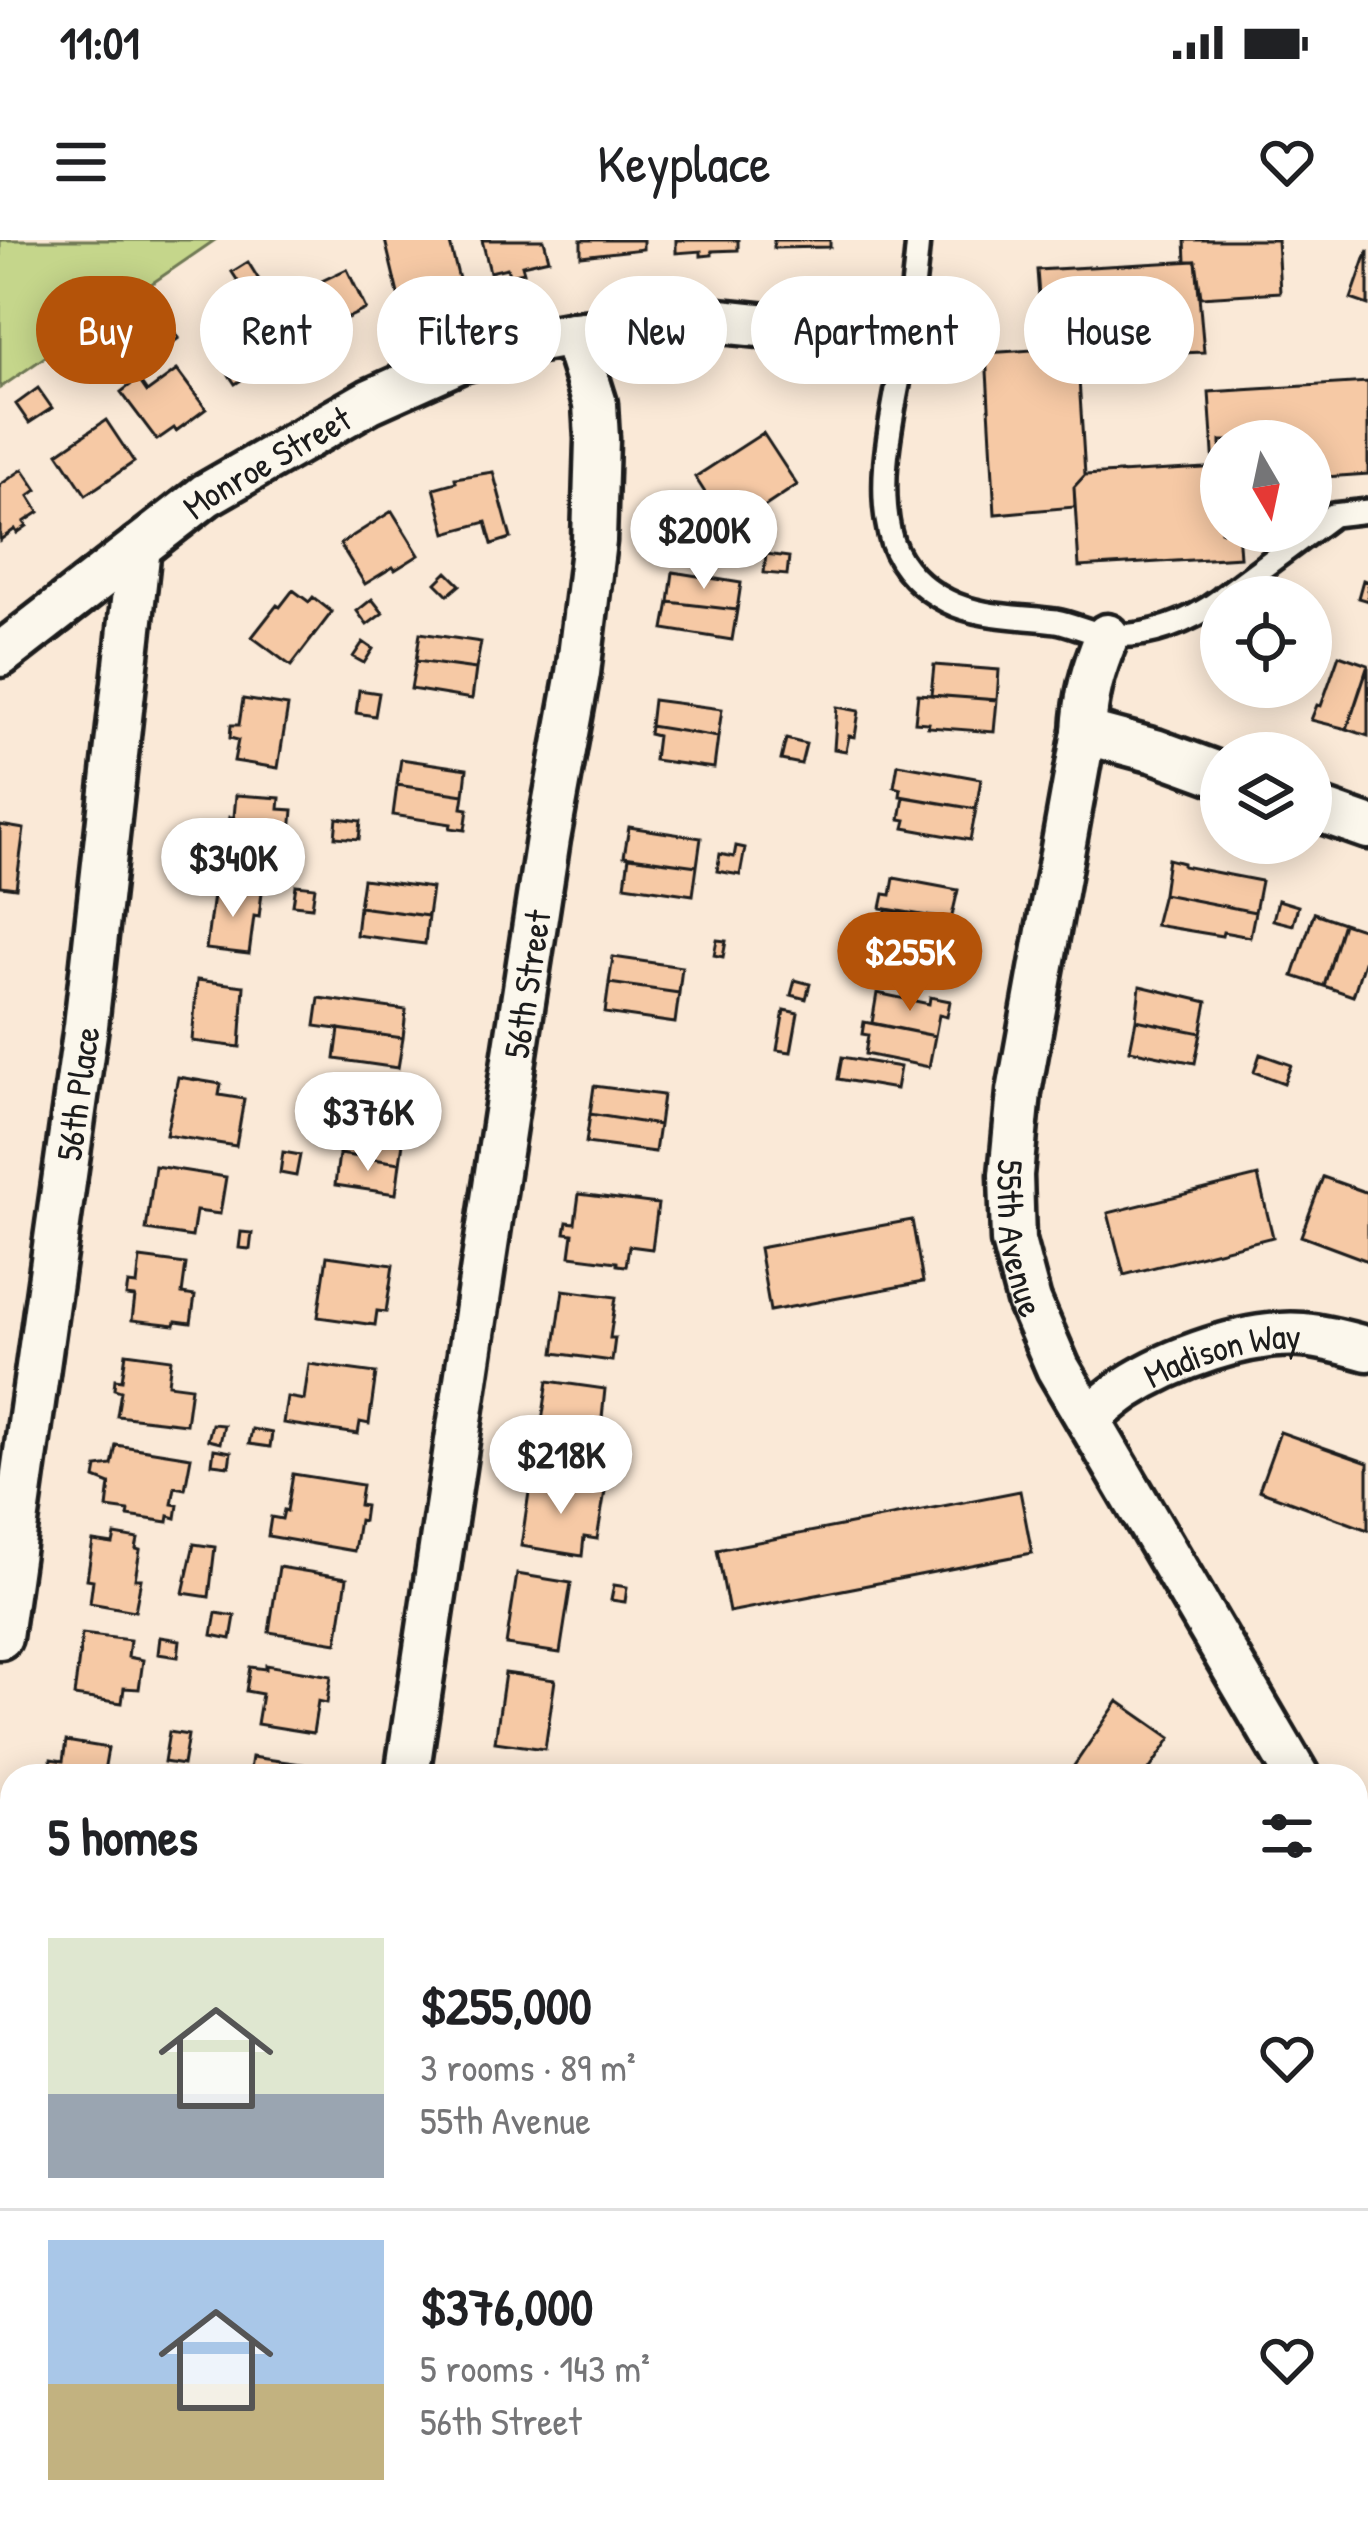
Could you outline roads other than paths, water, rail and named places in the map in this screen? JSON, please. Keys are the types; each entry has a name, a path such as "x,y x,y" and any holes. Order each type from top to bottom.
{"street":[{"name":"Monroe Street","path":"0,655 206,495 370,401 459,361 573,334 720,321 751,324"},
{"name":"56th Street","path":"409,1764 592,563 595,404 573,334"},
{"name":"56th Place","path":"0,1637 86,1025 139,548"},
{"name":"55th Avenue","path":"1107,636 1086,703 1019,1093 1011,1175 1013,1241 1029,1301 1058,1368 1290,1764"},
{"path":"1084,732 1200,767"},
{"path":"1332,814 1368,827"},
{"name":"Madison Way","path":"1088,1419 1125,1389 1216,1348 1257,1338 1302,1335 1368,1348"}],"lane":[{"path":"914,276 918,240"},
{"path":"898,384 890,434 886,518 894,547 910,575 948,602 996,616 1059,622 1107,636 1164,627 1200,614"},
{"path":"1251,576 1333,515 1368,511"}]}
